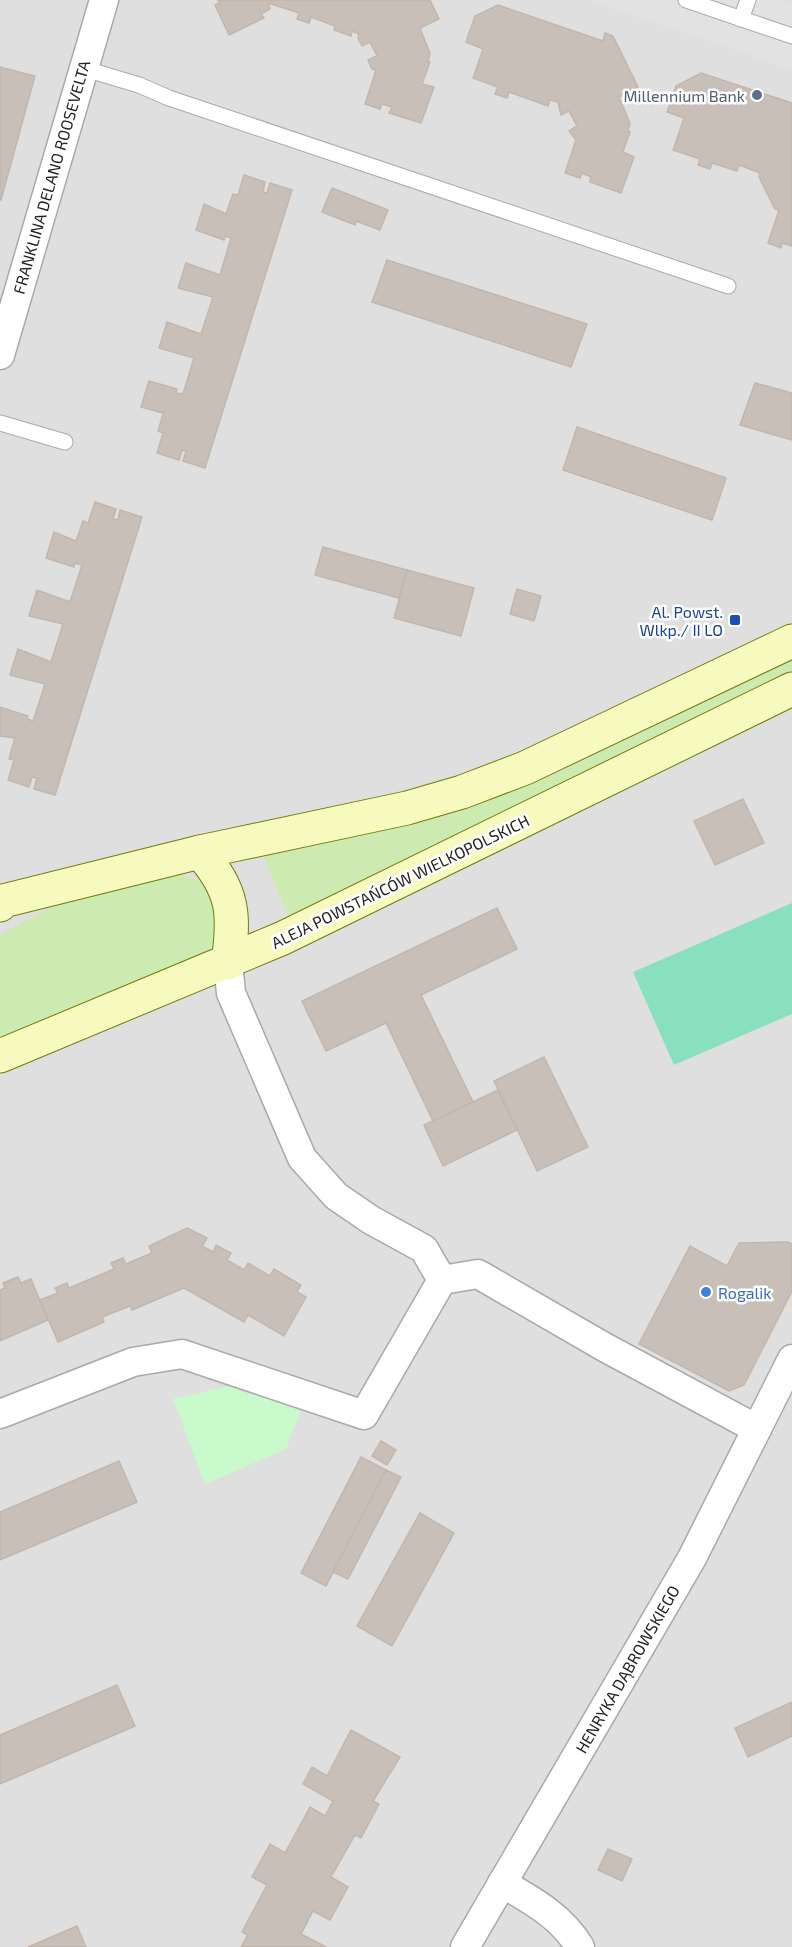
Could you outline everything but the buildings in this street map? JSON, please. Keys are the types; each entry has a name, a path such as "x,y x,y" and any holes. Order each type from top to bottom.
{"main road":[{"path":"1,902 200,852 408,808 462,792 525,768 792,641"},
{"name":"ALEJA POWSTAŃCÓW WIELKOPOLSKICH","path":"0,1056 228,963 387,889 792,688"},
{"path":"200,852 218,872 230,898 233,928 228,963"}],"street":[{"name":"FRANKLINA DELANO ROOSEVELTA","path":"0,355 82,68 104,0"},
{"path":"228,963 231,993 302,1158 336,1196 371,1220 424,1249 442,1280"},
{"path":"442,1280 478,1274 757,1429"},
{"path":"0,1414 133,1362 182,1354 364,1415 442,1280"},
{"name":"HENRYKA DĄBROWSKIEGO","path":"465,1947 692,1558 792,1359"},
{"path":"502,1883 549,1911 573,1935 580,1947"}],"lane":[{"path":"686,0 792,36"},
{"path":"741,19 748,0"},
{"path":"82,68 139,85 169,98 728,286"},
{"path":"0,423 65,442"}],"shaded area":[{"path":"0,0 792,0 792,1947 0,1947"},
{"path":"589,0 781,0 792,4 792,70"}],"green space":[{"path":"792,659 792,670 289,918 264,857 272,853 471,806 557,773"},
{"path":"167,875 191,877 200,881 212,894 217,913 216,931 211,946 203,955 0,1040 0,935 57,904"},
{"path":"792,903 792,1014 674,1065 633,972"},
{"path":"234,1385 301,1410 286,1449 205,1484 173,1399"}],"place":[{"name":"Millennium Bank","path":"757,95"},
{"name":"Al. Powst. Wlkp./ II LO","path":"735,620"},
{"name":"Rogalik","path":"706,1292"}]}
